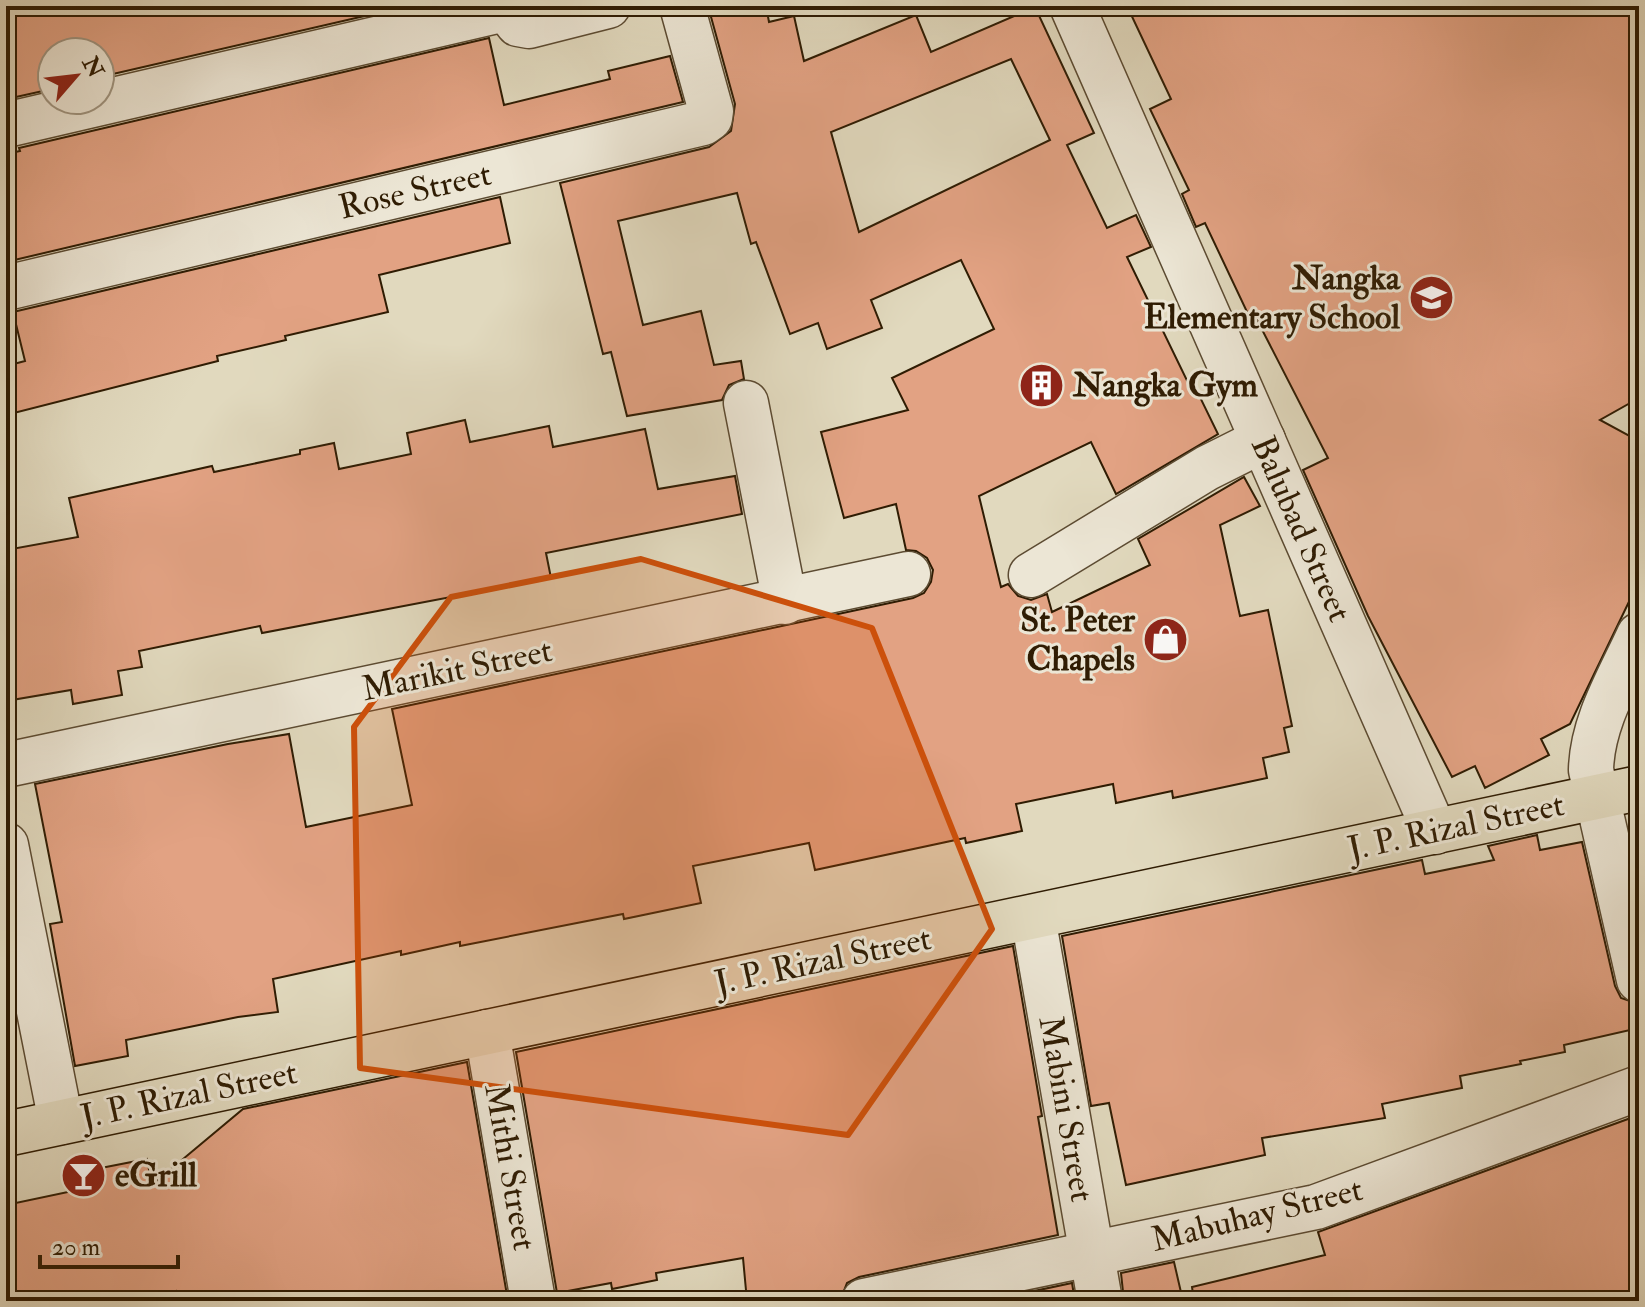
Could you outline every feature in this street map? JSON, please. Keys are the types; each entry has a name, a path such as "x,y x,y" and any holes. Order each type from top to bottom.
{"main road":[{"name":"J. P. Rizal Street","path":"6,1134 1639,788"}],"street":[{"path":"6,125 504,7 518,24 529,26 608,6"},
{"name":"Rose Street","path":"6,288 703,123 710,118 711,111 682,6"},
{"name":"Balubad Street","path":"1072,6 1435,832"},
{"path":"746,403 785,602"},
{"path":"1031,575 1207,468 1263,440"},
{"name":"Marikit Street","path":"6,765 908,574"},
{"path":"1639,635 1592,746 1596,797 1639,980"},
{"path":"6,845 61,1122"},
{"name":"Mabini Street","path":"1033,917 1100,1301"},
{"name":"Mithi Street","path":"487,1032 533,1301"},
{"name":"Mabuhay Street","path":"864,1301 1316,1207 1639,1088"}],"highlighted area":[{"path":"641,559 872,628 992,929 848,1135 360,1068 354,727 451,597"}],"building":[{"path":"6,6 408,6 116,73 116,36 36,36 36,93 7,99"},
{"path":"708,6 766,6 769,22 794,16 804,61 916,15 931,52 1035,7 1094,133 1067,145 1107,228 1136,215 1151,247 1127,257 1194,395 1198,393 1218,434 1116,494 1091,442 979,496 1001,587 1008,584 1018,596 1031,600 1047,594 1052,612 1150,565 1138,539 1244,477 1260,506 1220,525 1240,616 1268,610 1292,726 1284,728 1289,752 1263,758 1267,778 1173,798 1172,791 1116,803 1113,784 1016,804 1022,831 966,843 965,838 815,870 809,843 693,866 701,903 624,919 623,914 460,946 460,942 401,955 401,951 273,979 278,1012 126,1040 128,1056 75,1066 50,924 62,922 35,784 289,734 306,827 412,805 392,709 913,598 924,593 931,582 933,570 927,558 916,551 906,550 896,504 844,518 821,432 908,410 892,378 994,329 961,260 871,300 882,328 827,349 818,323 790,334 756,242 751,244 737,193 618,221 643,325 701,311 714,365 741,361 744,379 729,385 722,400 627,416 611,352 603,354 560,183 709,147 731,131 735,104","holes":["1011,59 1050,140 859,232 831,132"]},
{"name":"Nangka Elementary School","path":"1127,6 1639,6 1639,398 1600,420 1639,441 1639,581 1570,724 1541,739 1549,755 1485,788 1475,766 1452,777 1368,616 1303,470 1328,458 1253,312 1248,314 1205,223 1196,227 1182,194 1189,190 1150,109 1171,99"},
{"path":"489,38 504,105 610,79 608,71 670,56 683,102 6,262 6,154 20,151 19,148"},
{"path":"500,197 510,243 379,275 388,312 285,336 286,340 217,356 218,361 6,415 6,366 25,361 13,312"},
{"path":"465,420 470,442 549,426 553,447 645,429 658,489 735,476 742,514 546,553 551,578 262,633 260,626 139,651 142,667 118,671 122,695 73,704 71,690 6,701 6,550 78,537 69,498 212,466 214,472 300,454 300,450 334,443 339,469 411,454 407,433"},
{"path":"1537,835 1540,850 1582,842 1615,986 1621,998 1639,1004 1639,1028 1564,1045 1565,1052 1520,1061 1521,1064 1460,1076 1462,1088 1382,1104 1385,1118 1262,1138 1265,1155 1126,1185 1109,1103 1091,1106 1062,936 1422,860 1425,874 1494,860 1488,846"},
{"path":"1013,946 1042,1116 1038,1117 1058,1235 859,1277 847,1283 840,1301 747,1301 743,1258 656,1273 657,1280 612,1289 611,1283 557,1293 516,1052"},
{"path":"467,1062 508,1301 178,1301 176,1291 124,1301 6,1301 6,1205 68,1192 65,1175 147,1159 152,1185 243,1109"},
{"path":"1639,1115 1639,1301 1194,1301 1192,1287 1325,1255 1318,1232"},
{"path":"1174,1262 1183,1301 1124,1301 1121,1273"},
{"path":"1072,1283 1075,1301 987,1301"}],"place":[{"name":"Nangka Elementary School","path":"1431,298"},
{"name":"Nangka Gym","path":"1042,385"},
{"name":"St. Peter Chapels","path":"1166,640"},
{"name":"eGrill","path":"84,1175"}]}
